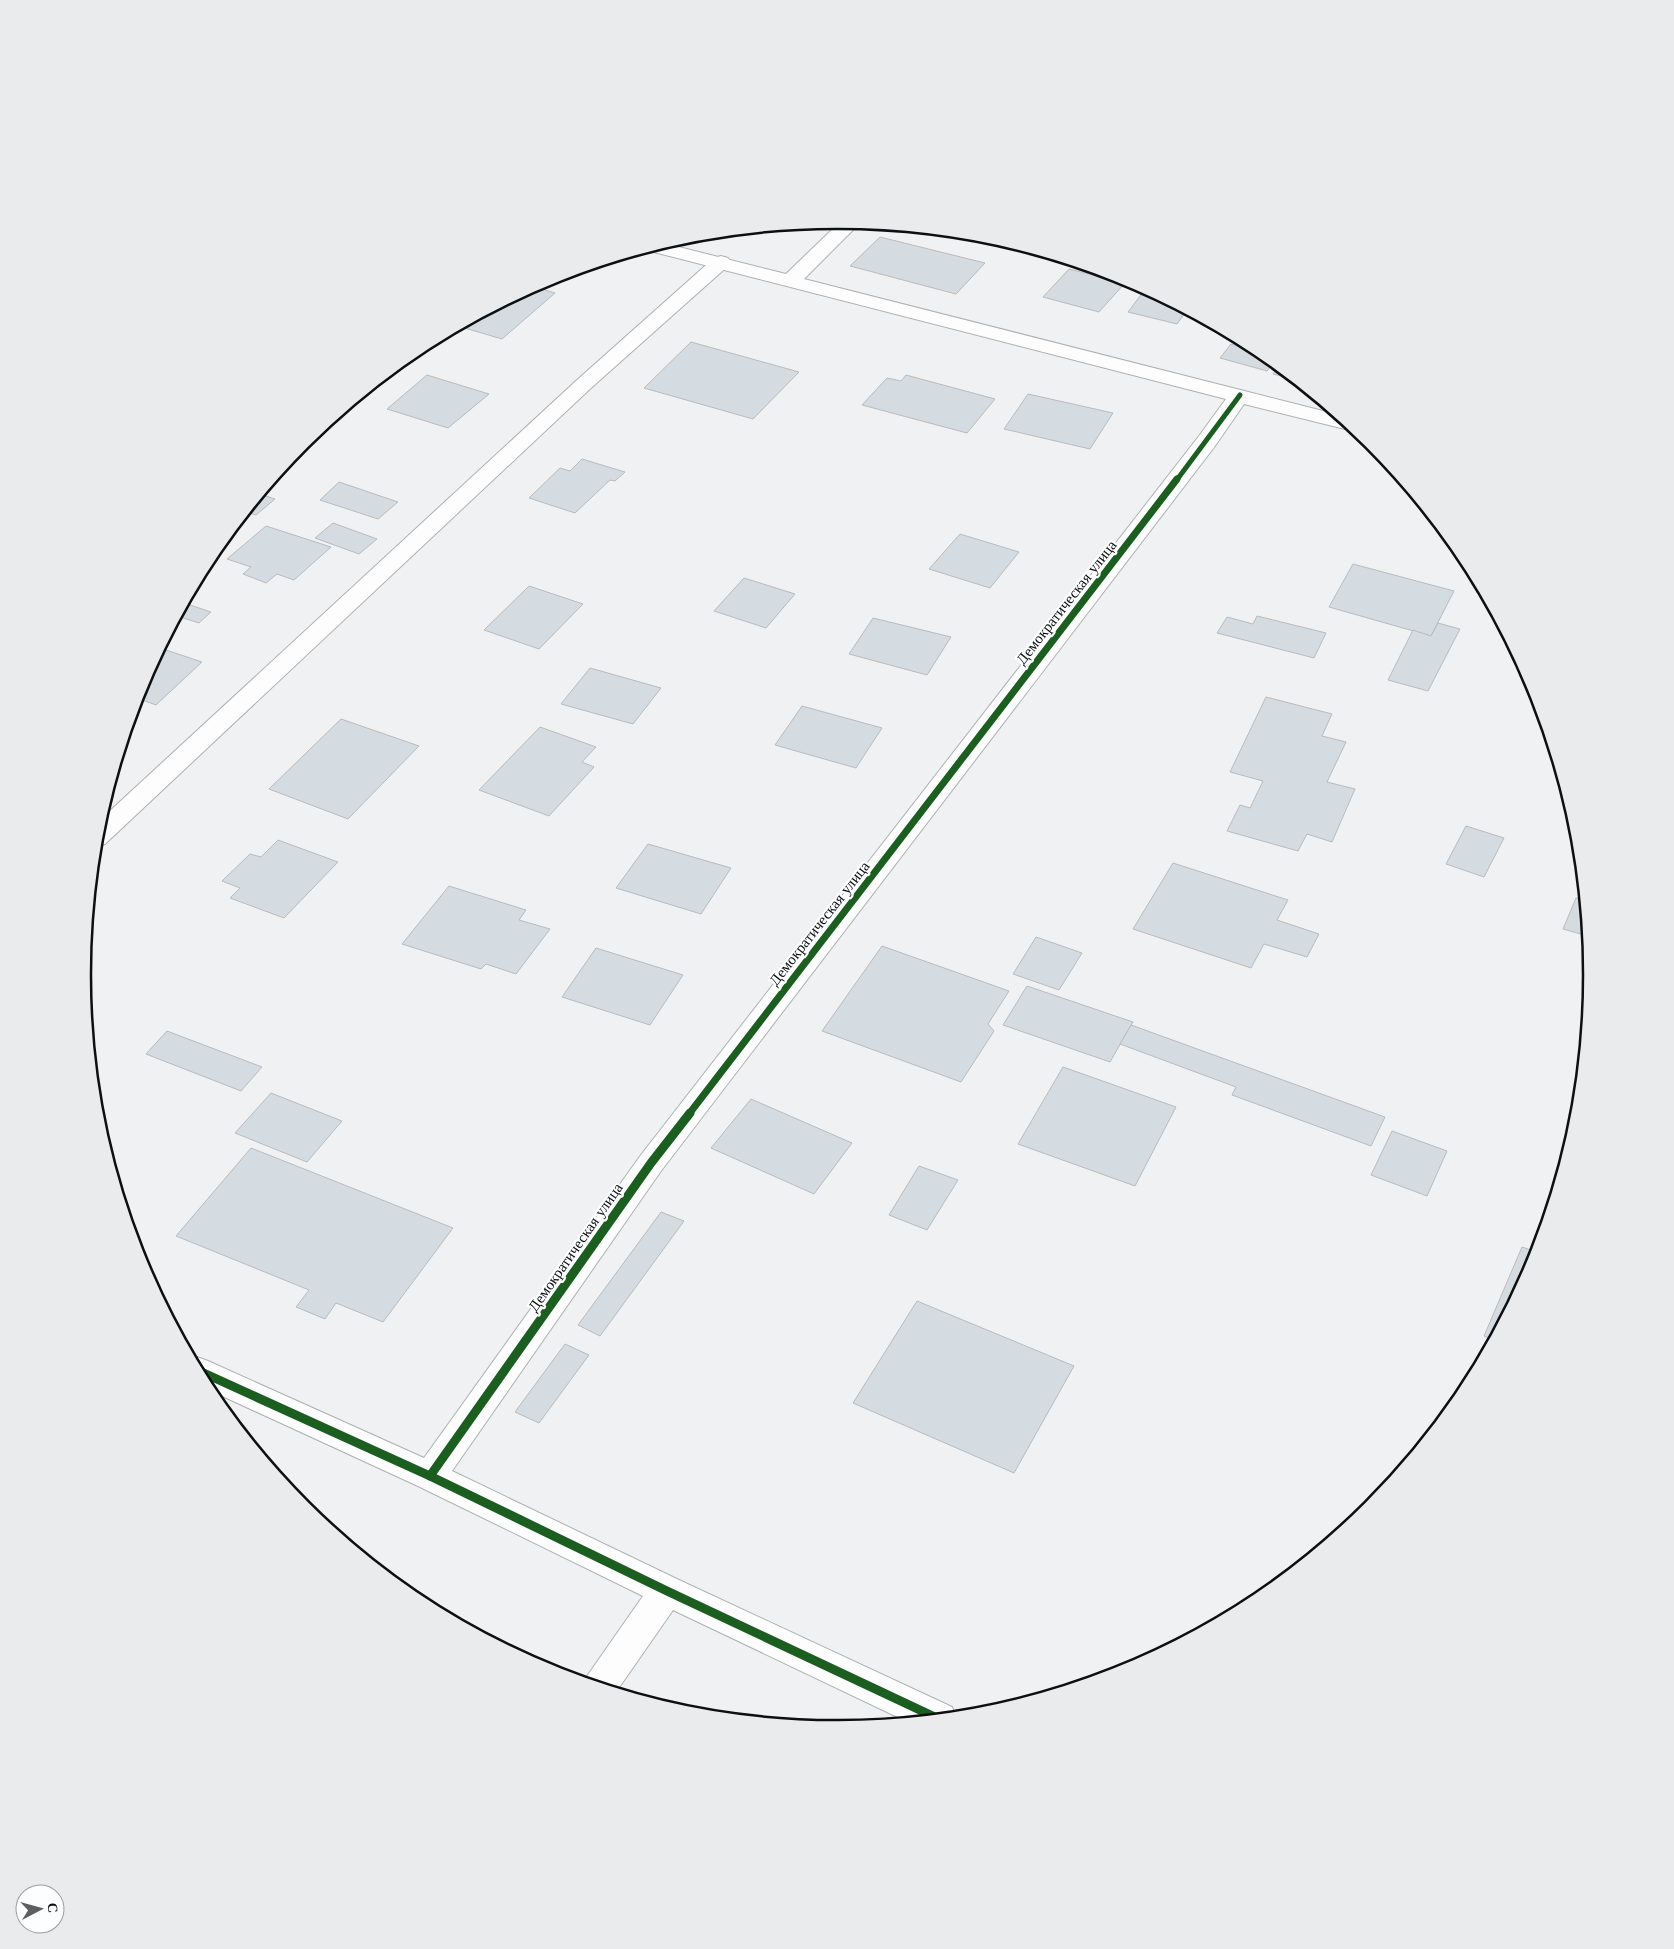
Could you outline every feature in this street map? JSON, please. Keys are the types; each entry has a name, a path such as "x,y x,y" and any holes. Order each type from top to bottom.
{"street":[{"path":"791,280 844,229"},
{"path":"666,249 1336,421"},
{"path":"106,829 584,384 721,262"},
{"name":"Демократическая улица","path":"430,1476 651,1163 1201,449 1240,395"},
{"path":"208,1375 430,1476 667,1591 929,1714"},
{"path":"602,1683 667,1591"}],"building":[{"path":"880,237 985,263 956,294 850,266"},
{"path":"1069,269 1097,276 1122,286 1099,312 1043,297"},
{"path":"544,290 555,293 502,339 465,328 507,306"},
{"path":"1141,294 1184,315 1177,324 1128,312"},
{"path":"691,342 799,372 753,419 644,388"},
{"path":"1231,344 1238,346 1270,368 1267,371 1220,358"},
{"path":"427,375 489,394 448,428 387,409"},
{"path":"906,375 995,399 967,433 862,405 887,378 901,381"},
{"path":"1028,394 1113,413 1090,449 1004,429"},
{"path":"582,459 625,472 615,481 610,480 575,513 529,498 560,468 570,471"},
{"path":"339,482 398,502 378,519 320,500"},
{"path":"266,496 275,499 256,515 251,514"},
{"path":"333,523 377,539 359,554 315,538"},
{"path":"266,526 331,547 294,580 277,574 266,583 243,574 251,567 227,559"},
{"path":"960,534 1019,552 990,588 929,569"},
{"path":"1353,564 1454,591 1431,636 1329,607"},
{"path":"744,578 795,594 766,628 714,611"},
{"path":"529,586 583,604 539,649 484,630"},
{"path":"189,605 211,612 199,623 183,618"},
{"path":"1257,616 1326,633 1314,658 1217,633 1227,617 1253,624"},
{"path":"873,618 951,637 927,675 849,654"},
{"path":"1438,623 1460,629 1428,691 1388,680 1413,630 1431,636"},
{"path":"166,650 202,662 156,705 144,701"},
{"path":"590,668 661,688 633,724 561,704"},
{"path":"1266,697 1332,714 1322,736 1346,742 1327,782 1355,789 1332,842 1307,834 1298,851 1227,831 1240,805 1250,808 1263,781 1230,772"},
{"path":"802,706 882,728 856,768 775,745"},
{"path":"341,719 419,746 348,819 269,789"},
{"path":"540,727 596,747 582,762 594,767 549,816 479,790"},
{"path":"1466,826 1504,838 1484,877 1446,864"},
{"path":"278,840 338,862 284,918 230,898 240,888 222,881 250,854 261,857"},
{"path":"648,844 731,868 701,914 616,888"},
{"path":"1173,863 1288,900 1277,920 1319,934 1307,957 1264,944 1251,968 1133,929"},
{"path":"449,886 526,910 519,920 550,929 516,974 486,964 481,969 402,944"},
{"path":"1576,898 1578,899 1581,934 1563,929"},
{"path":"1036,937 1082,953 1059,990 1013,974"},
{"path":"882,946 1009,991 988,1024 994,1031 961,1082 822,1031"},
{"path":"596,948 683,975 650,1025 562,997"},
{"path":"1027,986 1133,1022 1110,1062 1003,1025"},
{"path":"1131,1025 1385,1117 1371,1146 1232,1095 1236,1087 1120,1044"},
{"path":"167,1031 262,1067 241,1091 146,1054"},
{"path":"1063,1067 1176,1107 1135,1186 1018,1144"},
{"path":"271,1093 342,1121 307,1162 235,1133"},
{"path":"751,1099 852,1143 814,1194 711,1148"},
{"path":"1392,1131 1447,1151 1427,1196 1371,1175"},
{"path":"251,1148 453,1228 383,1322 336,1303 325,1319 296,1307 309,1290 176,1236"},
{"path":"919,1166 958,1180 927,1230 889,1215"},
{"path":"661,1212 684,1221 600,1336 578,1325"},
{"path":"1522,1247 1530,1250 1506,1304 1488,1338 1484,1336"},
{"path":"917,1301 1074,1366 1014,1473 853,1403"},
{"path":"565,1344 589,1355 539,1423 515,1412"}],"cycle path":[{"path":"430,1476 651,1163 1207,441 1240,395"},
{"path":"208,1375 430,1476 667,1591 929,1714"}]}
